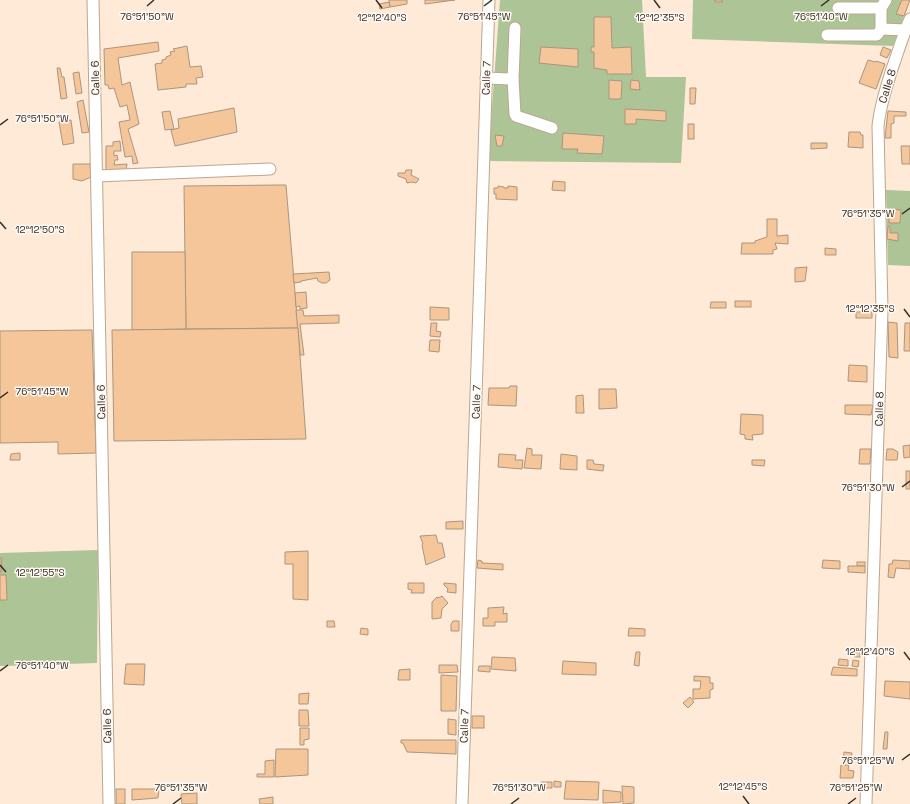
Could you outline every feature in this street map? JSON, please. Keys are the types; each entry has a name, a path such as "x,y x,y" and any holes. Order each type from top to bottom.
{"street":[{"name":"Calle 6","path":"93,0 109,804"},
{"name":"Calle 7","path":"462,804 489,0"},
{"path":"827,35 877,35 881,29 883,4 838,8"},
{"name":"Calle 8","path":"866,804 882,310 878,126 882,99 910,19"},
{"path":"514,28 513,79 515,114 516,116 552,128"},
{"path":"881,29 906,34"},
{"path":"486,78 513,79"},
{"path":"97,176 270,169"}],"green space":[{"path":"500,0 642,0 646,77 686,77 681,163 488,161"},
{"path":"693,0 910,0 893,46 692,39"},
{"path":"886,190 910,191 910,266 888,265"},
{"path":"98,550 97,663 0,666 0,553"}],"building":[{"path":"389,0 407,0 407,4 390,7"},
{"path":"425,0 455,0 425,4"},
{"path":"715,0 722,0 722,2 715,2"},
{"path":"902,0 910,0 904,16 896,14"},
{"path":"389,2 390,7 380,9 379,4"},
{"path":"594,17 611,17 612,48 631,47 632,74 607,74 607,70 594,68 594,52 591,52 591,47 594,47"},
{"path":"158,42 159,51 118,58 122,85 130,82 139,124 128,129 138,163 133,164 132,156 125,157 119,122 130,120 127,105 120,107 114,88 109,89 108,85 105,85 104,49"},
{"path":"187,46 190,67 201,66 203,77 196,78 197,84 186,84 186,87 158,90 155,64 162,63 162,60 171,55 170,52 175,51 173,49"},
{"path":"541,47 578,49 578,67 539,63"},
{"path":"883,47 891,50 887,58 880,55"},
{"path":"868,60 885,64 876,89 859,83"},
{"path":"57,68 60,68 62,77 64,77 67,98 61,99"},
{"path":"79,72 82,93 76,94 73,73"},
{"path":"609,80 622,81 621,99 609,99"},
{"path":"631,80 639,81 640,90 630,89"},
{"path":"690,88 696,88 695,104 690,104"},
{"path":"83,100 89,132 82,133 77,102"},
{"path":"234,108 237,132 175,146 171,130 179,128 178,119"},
{"path":"625,109 666,111 666,121 636,119 636,124 625,124"},
{"path":"170,111 174,129 165,130 162,112"},
{"path":"888,111 906,112 906,116 894,116 894,123 891,124 891,138 885,138"},
{"path":"71,120 74,143 63,145 59,122"},
{"path":"688,124 694,124 694,139 688,139"},
{"path":"849,132 860,132 861,135 863,135 863,148 848,147"},
{"path":"563,133 604,136 602,154 577,153 578,149 562,149"},
{"path":"495,135 504,136 502,146 497,146"},
{"path":"120,141 121,151 114,151 114,156 117,155 118,160 115,160 114,165 127,164 126,170 106,173 106,146 113,146 113,142"},
{"path":"811,143 827,143 827,148 811,149"},
{"path":"901,146 910,146 910,164 902,164"},
{"path":"73,164 90,164 91,177 82,181 73,179"},
{"path":"406,170 412,170 411,175 419,179 416,183 407,183 406,179 398,176 398,173 405,173"},
{"path":"553,181 565,182 565,191 552,190"},
{"path":"286,185 298,328 186,329 184,186"},
{"path":"498,186 504,188 508,188 508,186 517,187 517,200 496,199 494,188 498,188"},
{"path":"889,209 901,210 900,223 889,223"},
{"path":"767,219 777,219 777,236 788,235 788,244 775,243 777,249 773,250 773,254 741,254 742,243 755,243 755,241 767,237"},
{"path":"888,226 890,227 890,233 898,233 898,241 887,239"},
{"path":"825,248 836,249 836,255 825,255"},
{"path":"132,252 185,252 186,329 132,330"},
{"path":"807,267 805,281 795,282 795,268"},
{"path":"329,272 330,280 326,283 318,281 317,278 294,283 293,274"},
{"path":"306,292 307,308 300,309 300,306 296,307 295,293"},
{"path":"735,301 751,301 751,307 735,307"},
{"path":"711,302 726,302 726,308 710,308"},
{"path":"430,307 449,308 449,320 430,320"},
{"path":"296,310 303,310 304,316 339,315 339,323 300,324 304,355 300,355"},
{"path":"856,312 872,312 872,318 856,318"},
{"path":"888,322 897,323 898,358 889,357"},
{"path":"431,323 437,323 436,331 441,332 440,337 430,336"},
{"path":"905,323 910,323 910,351 904,351"},
{"path":"298,328 306,439 114,441 112,330"},
{"path":"92,330 96,453 58,454 58,442 0,443 0,331"},
{"path":"430,340 440,340 439,352 429,351"},
{"path":"849,365 867,366 867,382 848,381"},
{"path":"510,386 517,386 516,406 488,405 489,388 509,388"},
{"path":"599,389 616,389 617,408 599,409"},
{"path":"583,395 584,413 576,413 576,396"},
{"path":"845,405 873,405 871,415 845,414"},
{"path":"741,414 763,415 763,434 752,435 753,440 745,439 745,435 740,434"},
{"path":"910,445 910,457 904,458 903,446"},
{"path":"527,448 532,449 532,455 542,455 541,469 524,468"},
{"path":"860,449 871,449 870,464 859,464"},
{"path":"887,449 893,449 898,452 897,460 886,460"},
{"path":"20,453 20,460 10,460 11,454"},
{"path":"499,454 516,455 515,460 523,460 522,469 498,467"},
{"path":"561,454 577,456 577,470 560,469"},
{"path":"587,460 593,460 594,464 604,465 603,471 587,469"},
{"path":"752,460 765,460 764,466 752,465"},
{"path":"906,471 910,471 910,489 906,489"},
{"path":"463,521 463,529 446,529 446,522"},
{"path":"436,535 438,543 442,543 445,557 426,565 423,544 420,536"},
{"path":"308,551 308,600 293,599 293,564 285,564 285,552"},
{"path":"0,558 2,558 1,572 0,572"},
{"path":"478,560 482,561 482,563 503,564 503,570 477,568"},
{"path":"823,560 840,561 840,569 822,568"},
{"path":"893,560 910,561 910,569 896,568 894,578 888,577 889,564 892,564"},
{"path":"857,562 865,562 865,566 857,566"},
{"path":"848,566 865,566 865,573 848,572"},
{"path":"0,575 6,575 7,600 0,600"},
{"path":"408,583 424,583 424,593 411,593 412,590 408,589"},
{"path":"444,583 456,584 456,593 447,592 448,589"},
{"path":"442,596 448,603 442,609 441,618 432,619 432,602 437,597"},
{"path":"504,607 503,614 507,613 507,622 495,622 495,626 483,626 483,618 488,618 488,608"},
{"path":"327,621 334,621 335,627 327,627"},
{"path":"453,621 459,621 459,631 451,631 451,624"},
{"path":"361,628 368,629 368,635 360,634"},
{"path":"629,628 645,629 645,636 628,636"},
{"path":"855,648 860,648 860,657 855,657"},
{"path":"636,652 640,652 639,666 634,665"},
{"path":"492,657 515,658 516,671 491,669"},
{"path":"839,659 848,660 848,666 838,665"},
{"path":"853,660 859,661 858,667 852,666"},
{"path":"563,661 596,663 596,675 562,674"},
{"path":"126,664 145,664 144,685 124,684"},
{"path":"439,665 457,665 458,672 439,673"},
{"path":"479,666 490,666 490,672 478,671"},
{"path":"833,667 857,669 857,676 831,675"},
{"path":"410,669 410,680 398,680 399,670"},
{"path":"441,675 457,676 456,711 441,711"},
{"path":"694,676 710,677 710,683 713,683 713,689 710,690 710,698 693,699 693,689 700,689 701,681 694,681"},
{"path":"885,681 910,682 910,699 884,696"},
{"path":"309,693 308,704 299,704 299,694"},
{"path":"690,697 694,702 688,708 683,703"},
{"path":"299,710 308,710 309,726 299,726"},
{"path":"472,716 484,716 484,728 472,728"},
{"path":"448,719 456,720 456,735 448,734"},
{"path":"300,728 309,728 309,739 304,740 304,745 300,745"},
{"path":"885,732 888,732 887,749 883,749"},
{"path":"401,740 456,740 456,754 407,752 403,743 401,743"},
{"path":"276,749 308,749 308,775 275,777"},
{"path":"844,752 852,753 850,763 843,762"},
{"path":"274,760 274,777 257,777 257,774 265,774 265,761"},
{"path":"841,765 849,765 848,770 854,771 853,778 840,778"},
{"path":"554,781 561,782 561,787 554,787"},
{"path":"566,781 599,782 598,800 564,799"},
{"path":"541,782 552,782 552,788 540,788"},
{"path":"622,786 634,787 634,803 623,804"},
{"path":"116,789 125,789 125,804 116,804"},
{"path":"132,789 159,789 158,798 132,800"},
{"path":"603,790 621,792 621,802 603,803"},
{"path":"197,793 197,804 182,804 181,794"},
{"path":"273,797 273,804 260,804 259,799"}]}
